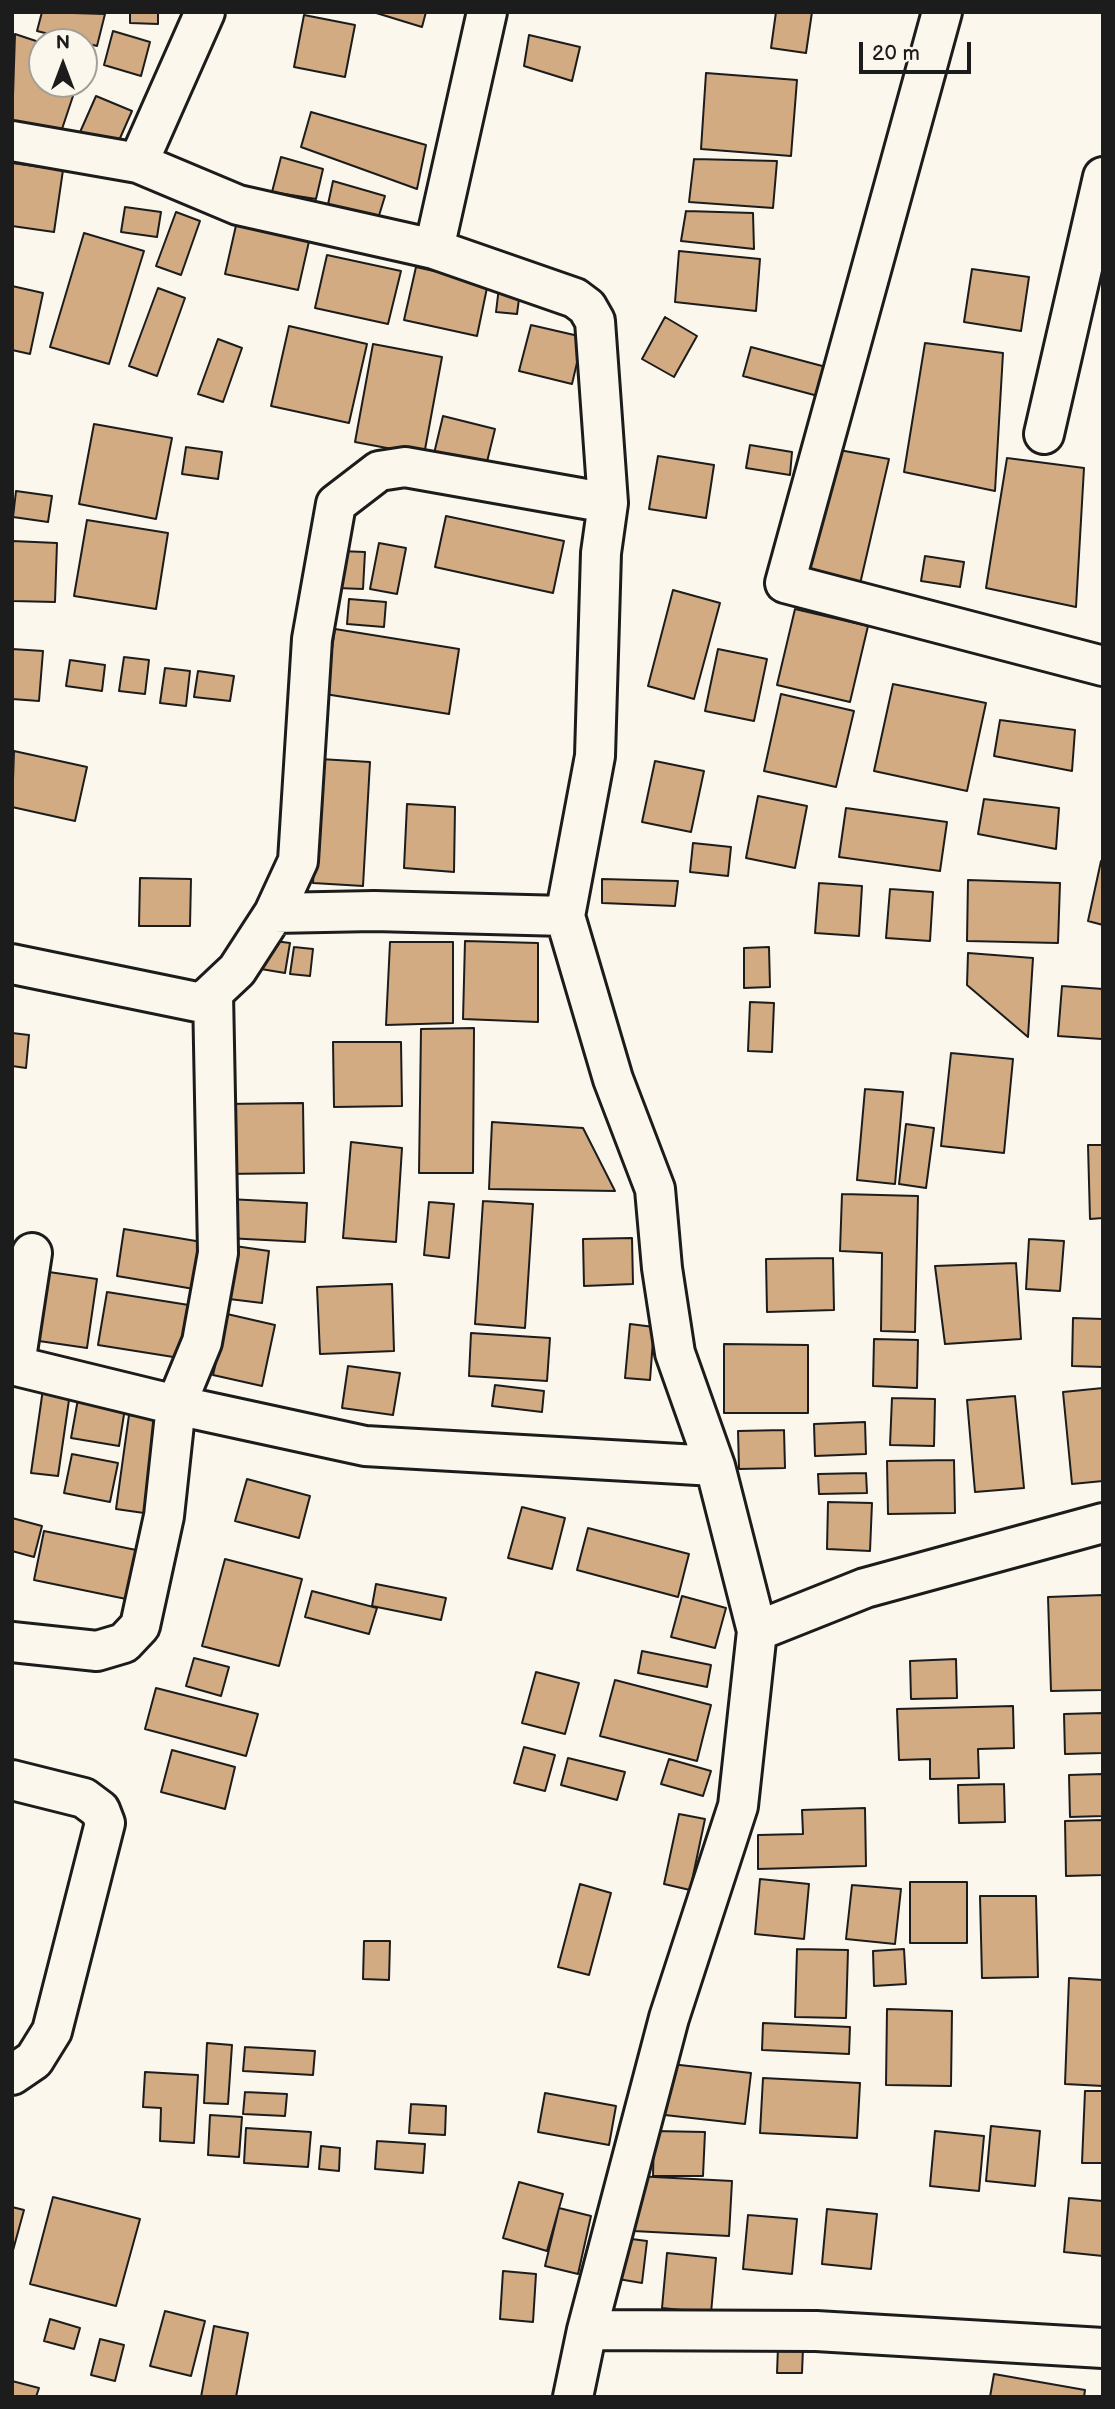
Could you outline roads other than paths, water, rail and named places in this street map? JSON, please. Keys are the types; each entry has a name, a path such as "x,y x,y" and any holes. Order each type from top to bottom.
{"street":[{"path":"138,163 205,12"},
{"path":"434,249 487,12"},
{"path":"942,12 785,583 1103,666"},
{"path":"12,141 138,163 238,205 434,249 575,298 587,307 595,321 608,502 601,552 594,756 565,916 613,1079 656,1189 662,1268 675,1353 715,1466 757,1631 738,1806 669,2018 587,2330 573,2397"},
{"path":"1044,434 1103,177"},
{"path":"12,964 202,1003 237,970 274,913 298,861 312,639 336,504 379,471 405,467 608,502"},
{"path":"274,913 374,911 565,916"},
{"path":"12,1642 97,1651 124,1643 140,1626 164,1516 176,1405 202,1342 218,1253 213,993"},
{"path":"33,1253 14,1365 176,1405 365,1446 715,1466"},
{"path":"757,1631 865,1588 1103,1523"},
{"path":"12,1780 84,1798 100,1810 106,1823 52,2031 34,2060 12,2075"},
{"path":"587,2330 816,2331 1103,2348"}]}
